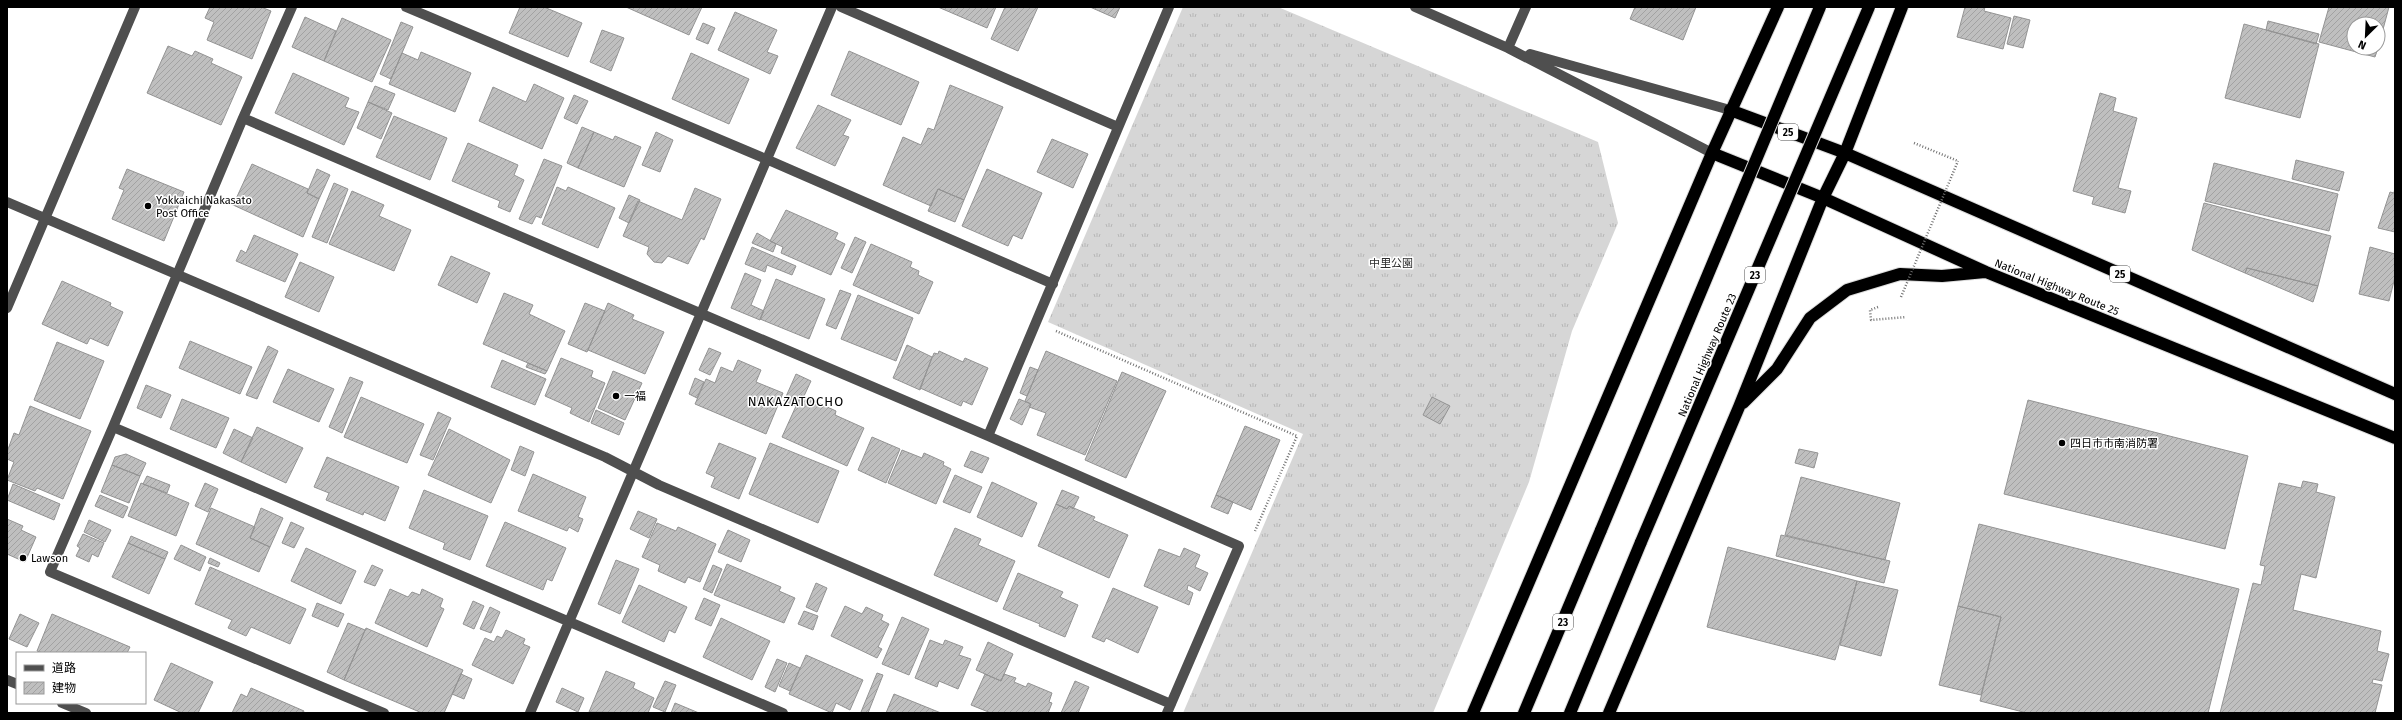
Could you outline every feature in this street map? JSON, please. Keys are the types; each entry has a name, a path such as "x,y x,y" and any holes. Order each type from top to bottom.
{"highway":[{"path":"1473,713 1730,110 1778,7"},
{"name":"23","path":"1524,713 1820,7"},
{"name":"National Highway Route 23","path":"1570,713 1641,542 1869,7"},
{"path":"1609,713 1739,406 1823,198 1845,153 1902,7"},
{"name":"25","path":"1730,110 1845,153 2395,394"},
{"name":"National Highway Route 25","path":"1712,153 1823,198 1986,272 2395,438"},
{"path":"1739,406 1777,369 1810,318 1847,290 1900,274 1942,276 1986,272"}],"street":[{"path":"7,308 135,7"},
{"path":"292,7 243,118 113,427 50,572 384,713"},
{"path":"406,7 766,159 1053,284"},
{"path":"530,713 699,313 832,7"},
{"path":"841,7 1118,127"},
{"path":"988,436 1169,7"},
{"path":"1414,7 1508,48 1712,153"},
{"path":"1508,48 1526,7"},
{"path":"1508,48 1730,110"},
{"path":"7,202 605,457 659,485 1169,708 1239,546 988,436 243,118"},
{"path":"113,427 783,713"},
{"path":"64,704 86,713"}],"path":[{"path":"1894,300 1901,297 1958,161 1914,143"},
{"path":"1882,305 1870,310 1871,320 1906,318"},
{"path":"1036,323 1297,436 1253,536 1239,546"}],"green space":[{"name":"中里公園","path":"1183,7 1278,7 1598,142 1618,223 1572,331 1529,482 1433,713 1183,713 1303,434 1048,322"}],"building":[{"path":"210,7 261,7 271,11 252,59 207,40 214,22 205,18"},
{"path":"520,7 544,7 582,23 568,57 509,33"},
{"path":"626,7 702,7 689,35"},
{"path":"938,7 996,7 987,28"},
{"path":"1005,7 1038,7 1018,51 991,39"},
{"path":"1090,7 1120,7 1115,18"},
{"path":"1635,7 1696,7 1683,40 1630,19"},
{"path":"1965,7 1985,7 1984,11 2011,18 2003,49 1957,37"},
{"path":"2329,7 2389,7 2386,18 2386,16 2346,16 2346,49 2319,42"},
{"path":"735,12 777,30 767,52 778,56 770,74 718,50"},
{"path":"2014,16 2030,20 2023,48 2007,44"},
{"path":"305,17 336,31 324,61 292,47"},
{"path":"342,18 391,40 372,82 324,61"},
{"path":"2268,21 2319,34 2316,44 2266,30"},
{"path":"401,22 413,27 391,79 380,74"},
{"path":"703,23 715,28 708,44 696,39"},
{"path":"2244,24 2319,44 2300,118 2225,98"},
{"path":"602,30 624,38 611,71 590,62"},
{"path":"168,46 192,56 195,51 213,59 211,63 242,77 221,125 147,93"},
{"path":"849,51 919,82 901,125 831,95"},
{"path":"421,52 471,73 455,112 389,84 402,53 418,60"},
{"path":"691,53 749,79 729,124 672,99"},
{"path":"293,73 349,98 345,107 359,112 344,145 275,113"},
{"path":"534,84 564,98 542,149 479,121 493,87 526,102"},
{"path":"950,85 1003,107 964,200 938,189 931,206 883,185 903,137 921,145 928,128 934,130"},
{"path":"375,86 395,94 388,110 368,102"},
{"path":"2100,93 2116,98 2113,111 2137,118 2118,188 2131,191 2125,213 2092,204 2094,197 2073,191"},
{"path":"574,95 588,101 577,124 564,118"},
{"path":"368,102 392,113 381,139 357,128"},
{"path":"818,105 851,120 843,135 849,137 835,166 796,148"},
{"path":"394,116 447,138 430,180 376,157"},
{"path":"582,127 594,132 578,168 567,163"},
{"path":"594,132 613,140 615,136 641,147 624,187 578,168"},
{"path":"656,132 673,140 660,172 642,165"},
{"path":"1052,139 1088,154 1073,188 1037,172"},
{"path":"468,143 518,165 514,175 524,180 510,212 498,207 500,201 452,181"},
{"path":"544,159 562,166 541,218 536,216 532,224 519,219"},
{"path":"2296,160 2344,172 2339,191 2292,179"},
{"path":"2214,163 2338,194 2329,231 2205,201"},
{"path":"252,164 308,189 307,193 319,199 303,237 231,204 233,200 235,201"},
{"name":"Yokkaichi Nakasato Post Office","path":"127,169 184,192 164,241 112,219 124,190 119,188"},
{"path":"317,169 330,175 319,199 307,193"},
{"path":"987,169 1042,193 1022,239 1013,235 1008,246 962,226"},
{"path":"334,183 348,189 327,243 312,237"},
{"path":"557,187 566,191 568,187 615,208 598,248 542,224"},
{"path":"2395,187 2395,232 2378,228 2390,192 2394,193"},
{"path":"695,188 721,199 704,240 701,238 688,264 668,256 662,263 654,262 647,254 649,247 623,236 638,201 682,220"},
{"path":"938,189 964,200 955,222 928,211"},
{"path":"352,191 384,205 379,216 411,230 394,271 329,244"},
{"path":"629,195 640,200 629,223 619,218"},
{"path":"2204,203 2331,236 2318,286 2247,268 2245,273 2192,250"},
{"path":"786,210 838,233 835,239 845,244 831,275 781,253 783,247 770,241"},
{"path":"757,233 776,244 773,252 752,243"},
{"path":"254,235 298,254 285,282 236,261 241,250 246,253"},
{"path":"855,237 866,242 852,273 841,268"},
{"path":"871,244 912,262 910,267 919,271 918,275 933,282 919,314 853,285"},
{"path":"752,247 796,266 792,275 767,265 765,272 745,264"},
{"path":"2370,247 2395,254 2395,277 2389,301 2359,294"},
{"path":"451,256 490,273 477,303 438,285"},
{"path":"300,262 334,277 319,312 285,297"},
{"path":"2247,268 2318,286 2313,302 2245,273"},
{"path":"745,273 761,280 751,305 764,311 760,320 731,308"},
{"path":"776,279 825,299 809,339 760,319"},
{"path":"62,281 111,303 110,306 123,312 108,346 90,338 87,344 42,324"},
{"path":"840,290 851,294 836,329 826,325"},
{"path":"504,293 533,305 529,314 565,331 547,371 483,344"},
{"path":"858,295 913,318 896,361 841,339"},
{"path":"585,303 605,311 587,352 568,344"},
{"path":"608,303 634,315 632,319 664,332 645,374 588,350"},
{"path":"190,341 252,367 240,394 179,368"},
{"path":"57,342 104,361 80,419 34,400"},
{"path":"907,345 932,357 920,390 893,378"},
{"path":"268,346 278,351 257,399 246,395"},
{"path":"709,348 721,353 710,375 699,370"},
{"path":"939,351 963,362 965,358 988,368 972,405 963,401 961,406 920,388 934,353 938,354"},
{"path":"1046,351 1117,381 1085,455 1037,435 1046,413 1029,407 1031,404 1025,401"},
{"path":"561,358 593,371 591,377 605,383 589,422 570,413 572,408 545,396"},
{"path":"502,360 546,379 535,405 491,387"},
{"path":"738,360 761,370 756,382 783,393 766,434 695,404 706,379 715,383 721,367 733,372"},
{"path":"528,363 547,371 545,374 526,367"},
{"path":"1030,367 1038,370 1027,396 1020,393"},
{"path":"288,369 334,389 319,422 273,402"},
{"path":"613,371 642,383 625,420 598,408"},
{"path":"1122,372 1166,391 1126,478 1085,460"},
{"path":"796,374 811,381 804,396 801,395 796,406 784,401"},
{"path":"350,377 363,382 342,433 329,427"},
{"path":"695,378 704,382 697,398 689,394"},
{"path":"146,385 171,395 161,418 137,408"},
{"path":"801,395 836,411 835,415 864,428 847,466 782,437"},
{"path":"361,397 424,424 407,463 344,437"},
{"path":"1432,397 1450,406 1440,424 1423,415"},
{"path":"182,399 229,418 216,448 170,429"},
{"path":"1019,399 1031,404 1022,425 1010,419"},
{"path":"2028,400 2248,456 2225,549 2004,494"},
{"path":"30,406 91,431 63,499 37,488 35,491 7,480 14,462 7,459 7,452 14,433 19,435"},
{"path":"596,410 624,423 619,435 591,423"},
{"path":"438,412 451,418 433,460 420,455"},
{"path":"1245,426 1280,440 1251,510 1216,495"},
{"path":"257,427 303,448 286,483 241,462"},
{"path":"234,429 253,438 241,462 223,453"},
{"path":"449,429 510,460 491,503 428,475"},
{"path":"872,437 900,449 886,483 858,470"},
{"path":"719,443 756,458 739,499 711,487 715,477 706,473"},
{"path":"770,443 839,471 818,523 749,494"},
{"path":"520,446 534,452 525,476 511,470"},
{"path":"1799,449 1818,453 1814,468 1795,463"},
{"path":"902,450 922,458 924,453 944,462 943,465 951,469 936,504 888,483"},
{"path":"971,451 989,458 982,473 964,466"},
{"path":"126,454 146,463 140,476 112,465 115,457"},
{"path":"327,457 399,487 385,521 364,512 363,515 326,500 329,493 314,487"},
{"path":"112,465 140,476 129,503 101,492"},
{"path":"533,474 586,497 578,517 583,519 578,532 569,527 567,531 518,511"},
{"path":"955,475 982,487 970,513 943,502"},
{"path":"147,476 170,485 167,493 143,484"},
{"path":"1801,477 1900,503 1885,560 1785,535"},
{"path":"2303,481 2318,484 2316,492 2335,497 2316,578 2301,574 2293,610 2381,631 2377,651 2389,654 2382,681 2373,679 2372,683 2382,685 2375,713 2220,713 2253,583 2261,585 2265,566 2260,565 2279,483 2301,488"},
{"path":"992,482 1037,503 1022,537 977,517"},
{"path":"141,483 189,503 176,536 128,516"},
{"path":"205,483 218,489 208,512 195,506"},
{"path":"13,484 60,504 54,520 7,500"},
{"path":"424,490 488,516 470,560 443,549 445,543 409,528"},
{"path":"1062,490 1079,497 1073,509 1069,506 1067,509 1056,504"},
{"path":"100,495 128,507 123,518 95,506"},
{"path":"1216,495 1233,502 1228,514 1211,507"},
{"path":"1056,504 1067,509 1069,506 1095,517 1093,520 1128,535 1109,578 1038,546"},
{"path":"211,508 255,527 250,538 270,547 259,572 196,544"},
{"path":"261,508 283,518 270,547 250,538"},
{"path":"638,511 657,519 649,538 630,529"},
{"path":"7,519 23,526 21,530 36,537 25,562 7,554"},
{"path":"89,520 111,530 105,542 84,532"},
{"path":"291,522 304,528 294,548 282,543"},
{"path":"505,522 566,548 552,581 547,579 543,590 486,566"},
{"path":"657,523 676,531 678,527 716,544 700,582 688,577 685,583 658,571 660,565 642,557"},
{"path":"1979,524 2239,589 2208,713 2027,713 1980,701 2001,617 1958,606"},
{"path":"955,528 981,539 978,545 1015,561 997,602 934,575"},
{"path":"728,530 750,540 741,562 718,552"},
{"path":"83,534 104,543 98,557 92,554 89,562 76,556 80,548 77,546"},
{"path":"1781,535 1890,561 1884,583 1776,556"},
{"path":"131,536 168,552 165,559 128,543"},
{"path":"128,543 165,559 149,594 112,577"},
{"path":"181,545 206,557 200,571 174,559"},
{"path":"1728,547 1857,581 1835,660 1707,627"},
{"path":"306,548 356,571 341,604 291,581"},
{"path":"1184,548 1200,555 1195,567 1208,573 1200,591 1188,585 1187,590 1193,593 1189,605 1144,586 1159,549 1180,557"},
{"path":"210,558 220,563 218,567 208,563"},
{"path":"616,560 639,569 620,614 598,604"},
{"path":"727,564 781,587 779,591 795,598 784,623 714,595"},
{"path":"372,565 383,570 375,586 364,582"},
{"path":"713,565 722,569 712,593 703,589"},
{"path":"210,567 306,609 290,644 251,627 246,636 228,628 232,620 195,604"},
{"path":"1018,573 1063,592 1060,597 1078,605 1065,637 1039,626 1040,624 1003,609"},
{"path":"1857,581 1898,590 1881,656 1840,645"},
{"path":"816,583 827,588 817,612 806,607"},
{"path":"639,585 687,607 675,633 669,630 664,642 622,622"},
{"path":"1113,588 1158,607 1138,653 1106,638 1104,642 1092,637"},
{"path":"390,589 408,597 412,592 420,595 422,589 443,599 440,607 444,609 427,647 375,623"},
{"path":"704,598 720,605 711,626 695,619"},
{"path":"473,601 484,606 474,629 463,624"},
{"path":"317,603 344,614 338,627 312,616"},
{"path":"845,606 862,614 866,607 883,615 881,620 889,624 878,647 882,649 877,658 831,636"},
{"path":"1958,606 2001,617 1981,695 1939,685"},
{"path":"490,607 500,612 491,633 480,629"},
{"path":"804,611 818,616 813,630 798,624"},
{"path":"20,614 39,623 27,647 9,639"},
{"path":"52,614 130,647 128,652 37,651"},
{"path":"902,617 929,629 909,675 882,664"},
{"path":"721,618 770,641 752,680 703,657"},
{"path":"348,623 365,630 344,680 327,672"},
{"path":"366,628 463,670 444,713 422,713 344,680"},
{"path":"506,630 525,639 523,644 530,647 513,684 472,665 485,638 494,642 497,636 502,638"},
{"path":"930,640 943,645 945,640 963,647 959,655 971,659 958,689 939,681 937,687 915,678"},
{"path":"988,642 1013,654 1001,681 976,670"},
{"path":"806,655 863,680 850,710 836,703 832,713 789,694"},
{"path":"777,659 787,663 775,692 765,687"},
{"path":"171,663 213,682 198,713 182,713 154,700"},
{"path":"789,663 800,668 790,691 779,686"},
{"path":"606,671 635,683 633,688 654,698 648,713 589,712"},
{"path":"877,673 883,675 868,713 863,713 861,712"},
{"path":"461,674 472,679 464,699 452,694"},
{"path":"985,674 1001,681 1004,674 1016,678 1014,682 1026,687 1028,683 1052,693 1049,702 1052,703 1048,713 991,713 971,705"},
{"path":"665,681 676,685 665,712 653,707"},
{"path":"1075,681 1089,687 1078,713 1061,713"},
{"path":"251,688 304,711 303,713 232,713 241,694 247,697"},
{"path":"562,688 584,698 578,712 556,702"},
{"path":"894,694 941,713 886,713"},
{"path":"675,703 699,713 671,713"}],"place":[{"name":"Yokkaichi Nakasato Post Office","path":"148,206"},
{"name":"一福","path":"616,396"},
{"name":"四日市市南消防署","path":"2062,443"},
{"name":"Lawson","path":"23,558"}],"district":[{"name":"NAKAZATOCHO","path":"796,401"}]}
